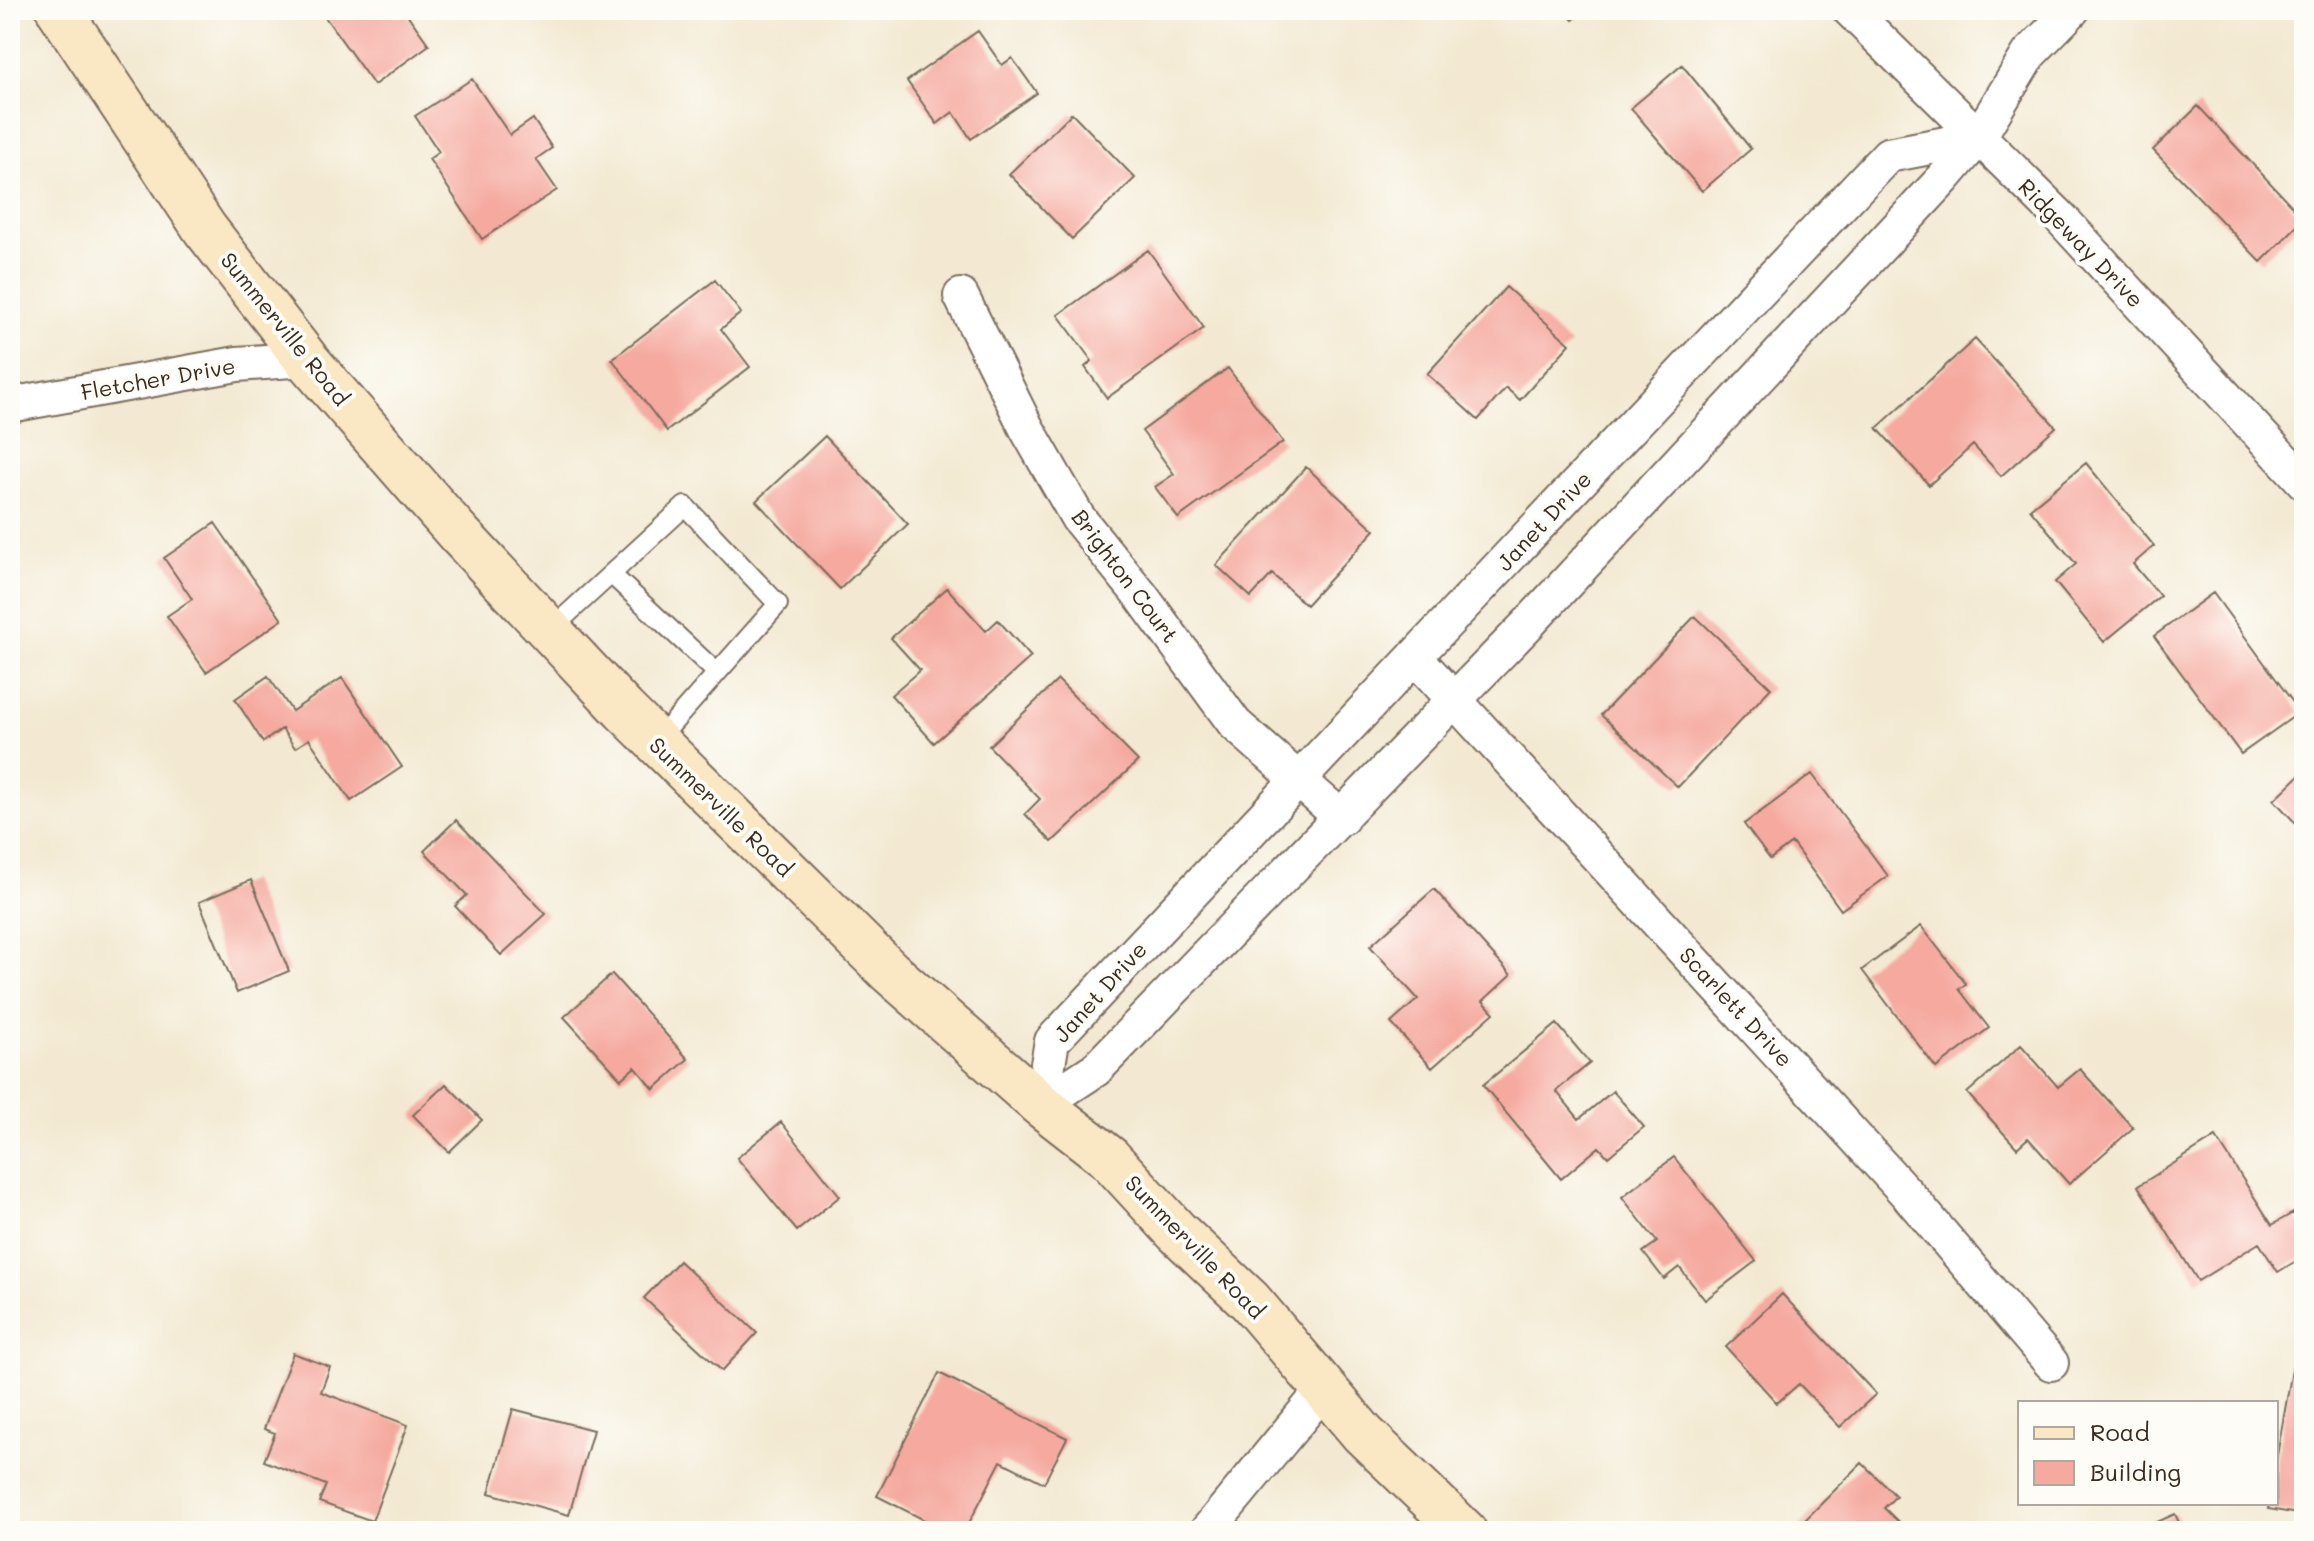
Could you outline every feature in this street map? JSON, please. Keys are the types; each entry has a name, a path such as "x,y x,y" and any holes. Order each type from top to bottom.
{"main road":[{"name":"Summerville Road","path":"59,10 205,229 306,359 458,533 656,742 890,972 1041,1105 1109,1158 1176,1231 1250,1301 1363,1434 1464,1531"}],"street":[{"name":"Ridgeway Drive","path":"1850,10 2058,215 2304,482"},
{"path":"1041,1105 1096,1069 1551,601 1944,178 1978,138 2029,54 2072,10"},
{"name":"Janet Drive","path":"1041,1105 1052,1041 1888,155 1978,138"},
{"name":"Brighton Court","path":"961,296 1027,429 1078,518 1142,597 1235,724 1342,818"},
{"name":"Fletcher Drive","path":"10,405 237,364 306,359"},
{"name":"Scarlett Drive","path":"1415,657 1910,1197 2051,1363"},
{"path":"1207,1531 1324,1389"}],"lane":[{"path":"549,631 685,506 778,604 656,742"},
{"path":"611,574 716,672"}],"building":[{"path":"320,10 404,10 429,45 374,85"},
{"path":"1564,10 1585,10 1573,20"},
{"path":"978,31 1002,65 1012,58 1037,93 971,139 953,112 937,124 907,81"},
{"path":"1682,65 1751,149 1702,191 1631,108"},
{"path":"472,79 510,135 533,119 552,148 536,159 557,190 482,239 429,159 439,152 415,116"},
{"path":"2198,106 2304,219 2261,262 2153,150"},
{"path":"1072,113 1135,178 1072,239 1009,174"},
{"path":"1148,250 1204,328 1107,398 1085,367 1092,361 1058,315"},
{"path":"715,280 741,313 721,329 750,367 667,431 612,359"},
{"path":"1506,287 1570,344 1520,400 1506,388 1478,420 1427,374"},
{"path":"1975,339 2056,427 2001,476 1973,445 1929,485 1877,428"},
{"path":"1228,368 1283,442 1178,518 1155,487 1174,474 1142,431"},
{"path":"825,436 908,524 840,589 756,501"},
{"path":"2086,463 2154,546 2133,564 2160,596 2104,642 2055,582 2076,564 2030,509"},
{"path":"1306,467 1375,530 1306,605 1272,574 1251,597 1216,565"},
{"path":"215,523 282,620 206,672 167,616 192,599 164,558"},
{"path":"947,588 986,631 998,620 1031,657 934,743 891,695 920,670 891,638"},
{"path":"2213,593 2300,712 2241,754 2154,636"},
{"path":"1695,616 1771,688 1678,787 1601,715"},
{"path":"268,676 292,711 342,678 402,767 351,801 309,739 295,748 282,729 263,742 235,699"},
{"path":"1058,680 1138,761 1052,842 1025,814 1040,799 989,746"},
{"path":"2304,771 2304,832 2274,800"},
{"path":"1812,774 1888,876 1841,910 1792,843 1770,859 1744,824"},
{"path":"456,820 546,914 501,955 455,906 467,895 424,851"},
{"path":"251,880 289,971 237,993 199,902"},
{"path":"1434,889 1511,975 1483,1001 1494,1013 1432,1068 1391,1023 1418,999 1370,946"},
{"path":"1921,926 1966,984 1959,989 1989,1028 1936,1068 1862,970"},
{"path":"612,974 688,1059 654,1089 635,1067 621,1079 564,1017"},
{"path":"1557,1024 1590,1063 1556,1091 1579,1119 1613,1091 1644,1127 1608,1157 1599,1147 1561,1179 1483,1085"},
{"path":"2021,1045 2058,1087 2080,1069 2133,1128 2069,1184 2028,1138 2017,1148 1967,1093"},
{"path":"446,1084 482,1120 449,1152 413,1115"},
{"path":"781,1122 840,1196 797,1231 737,1158"},
{"path":"2216,1137 2272,1225 2293,1213 2304,1229 2304,1256 2278,1272 2259,1243 2198,1281 2138,1186"},
{"path":"1674,1157 1756,1261 1705,1300 1679,1267 1664,1279 1643,1252 1657,1242 1622,1197"},
{"path":"679,1261 757,1333 722,1371 644,1298"},
{"path":"1782,1294 1876,1394 1840,1427 1799,1384 1777,1403 1726,1347"},
{"path":"2296,1347 2304,1348 2304,1515 2268,1509 2269,1505 2278,1505 2278,1450"},
{"path":"293,1353 330,1367 321,1392 408,1425 372,1521 319,1502 326,1485 264,1461 275,1433 264,1429"},
{"path":"939,1373 1067,1438 1044,1483 1001,1461 965,1531 946,1531 877,1496"},
{"path":"513,1409 593,1430 569,1515 489,1493"},
{"path":"1862,1463 1896,1496 1884,1508 1908,1531 1800,1531 1797,1528"},
{"path":"2175,1514 2183,1531 2137,1531"}]}
